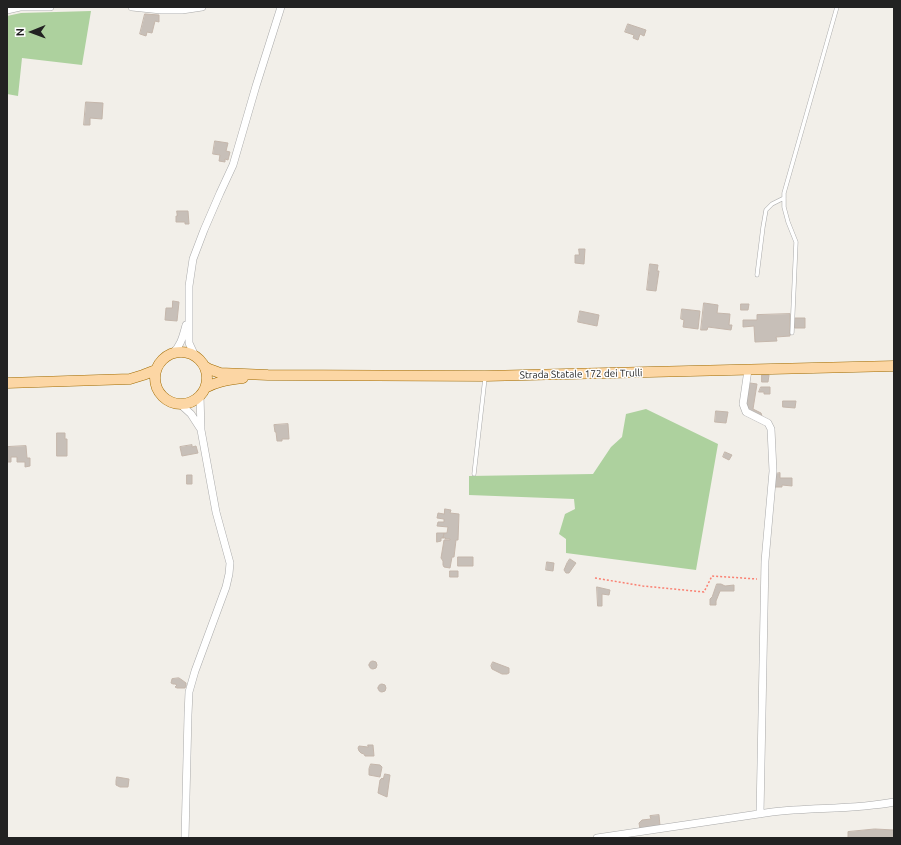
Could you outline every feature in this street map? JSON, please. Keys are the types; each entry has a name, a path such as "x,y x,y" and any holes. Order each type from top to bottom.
{"main road":[{"path":"180,404 169,401 160,393 155,379 156,370 163,360 172,354 180,352 195,356"},
{"name":"Strada Statale 172 dei Trulli","path":"195,356 204,366 220,372 268,374 485,376 894,366"},
{"path":"203,391 206,380 204,366"},
{"path":"7,383 130,379 143,376 156,370"},
{"name":"Strada Statale 172 dei Trulli","path":"180,404 188,403 194,400 212,384 219,381 268,374"},
{"path":"130,379 157,387"}],"street":[{"path":"7,10 20,7 50,7"},
{"path":"132,7 160,10 182,10 202,7"},
{"path":"195,356 189,343 188,317 189,286 193,259 204,230 233,165 281,7"},
{"path":"172,354 182,342 188,317"},
{"path":"748,370 743,404 746,412 768,423 771,429 772,471 765,561 760,814"},
{"path":"185,838 189,692 195,671 226,587 230,568 230,563 216,512 201,430 203,391"},
{"path":"180,404 191,414 201,430"},
{"path":"596,838 791,810 879,805 894,802"}],"lane":[{"path":"792,334 796,242 788,222 784,207 784,198 786,186 837,7"},
{"path":"757,275 762,227 766,210 772,204 784,198"},
{"path":"474,474 485,376"}],"path":[{"path":"595,578 643,586 704,592 712,576 765,579"}],"green space":[{"path":"91,11 82,65 22,58 18,96 7,94 7,16 21,13"},
{"path":"646,409 718,444 696,570 566,553 566,539 559,534 565,514 575,509 574,499 469,495 469,476 593,474 611,447 622,437 626,414"}],"building":[{"path":"145,14 159,15 159,22 155,21 152,33 147,32 146,36 140,34"},
{"path":"628,24 646,30 644,36 640,34 638,40 633,38 634,35 625,32"},
{"path":"86,102 103,103 102,119 90,118 90,125 84,125"},
{"path":"215,141 228,143 226,151 230,152 228,160 225,159 225,162 219,161 220,155 213,154"},
{"path":"177,211 188,211 189,224 185,224 185,222 176,222"},
{"path":"579,249 585,249 584,264 575,263 575,255 579,255"},
{"path":"650,264 658,265 657,271 659,271 656,291 647,290"},
{"path":"173,301 179,302 177,321 165,320 166,308 172,308"},
{"path":"704,303 718,305 717,313 730,314 729,325 732,325 731,330 708,327 707,330 701,330"},
{"path":"741,304 749,304 748,310 741,310"},
{"path":"682,309 700,311 698,329 683,327 684,320 681,319"},
{"path":"580,311 599,315 597,326 578,322"},
{"path":"790,314 790,336 776,337 777,341 755,342 754,326 743,327 743,320 757,320 757,315"},
{"path":"795,318 805,318 805,328 795,328"},
{"path":"762,375 769,375 768,382 762,382"},
{"path":"750,383 757,384 753,409 761,413 762,416 748,411 746,405"},
{"path":"761,387 770,387 770,394 759,392"},
{"path":"783,401 796,401 795,408 783,407"},
{"path":"716,411 728,412 726,423 715,422"},
{"path":"288,424 289,439 277,441 274,425"},
{"path":"57,433 65,433 65,439 67,439 67,456 57,456"},
{"path":"192,445 192,447 196,446 198,453 182,456 180,447"},
{"path":"26,446 27,458 30,458 30,466 25,467 25,462 17,462 17,457 11,457 11,462 7,462 7,447"},
{"path":"725,452 732,455 729,460 723,457"},
{"path":"780,473 780,478 792,478 792,486 782,485 782,487 775,487 775,474"},
{"path":"187,475 192,475 192,484 187,484"},
{"path":"445,509 451,510 450,513 459,514 458,540 456,540 454,557 452,557 450,568 444,567 441,558 444,540 450,540 443,538 444,533 447,533 448,527 437,526 438,522 444,522 444,519 437,518 438,513 444,514"},
{"path":"437,533 444,533 441,541 437,542"},
{"path":"458,557 473,557 473,566 458,566"},
{"path":"570,559 576,563 569,573 566,573 564,570"},
{"path":"547,562 554,563 553,571 546,570"},
{"path":"450,571 458,571 458,577 450,577"},
{"path":"717,584 725,586 734,585 734,591 720,591 716,605 710,605 710,599"},
{"path":"597,587 610,590 609,595 602,594 602,606 598,606"},
{"path":"373,661 376,662 376,668 373,669 370,668 369,665 370,662"},
{"path":"493,662 509,668 509,673 502,674 492,669 491,666"},
{"path":"179,678 186,683 185,688 177,688 175,687 177,685 171,683 172,679"},
{"path":"380,684 384,684 386,688 384,692 380,692 378,690 378,686"},
{"path":"368,745 373,745 374,756 365,756 359,751 359,746 368,747"},
{"path":"371,764 380,765 382,767 380,777 369,775"},
{"path":"385,774 390,775 387,797 378,793 380,780 382,778 383,779"},
{"path":"117,777 129,779 128,787 120,787 116,785"},
{"path":"659,815 660,826 640,829 639,823 642,820 651,819 650,816"},
{"path":"875,829 894,830 894,838 848,838 848,832"}]}
